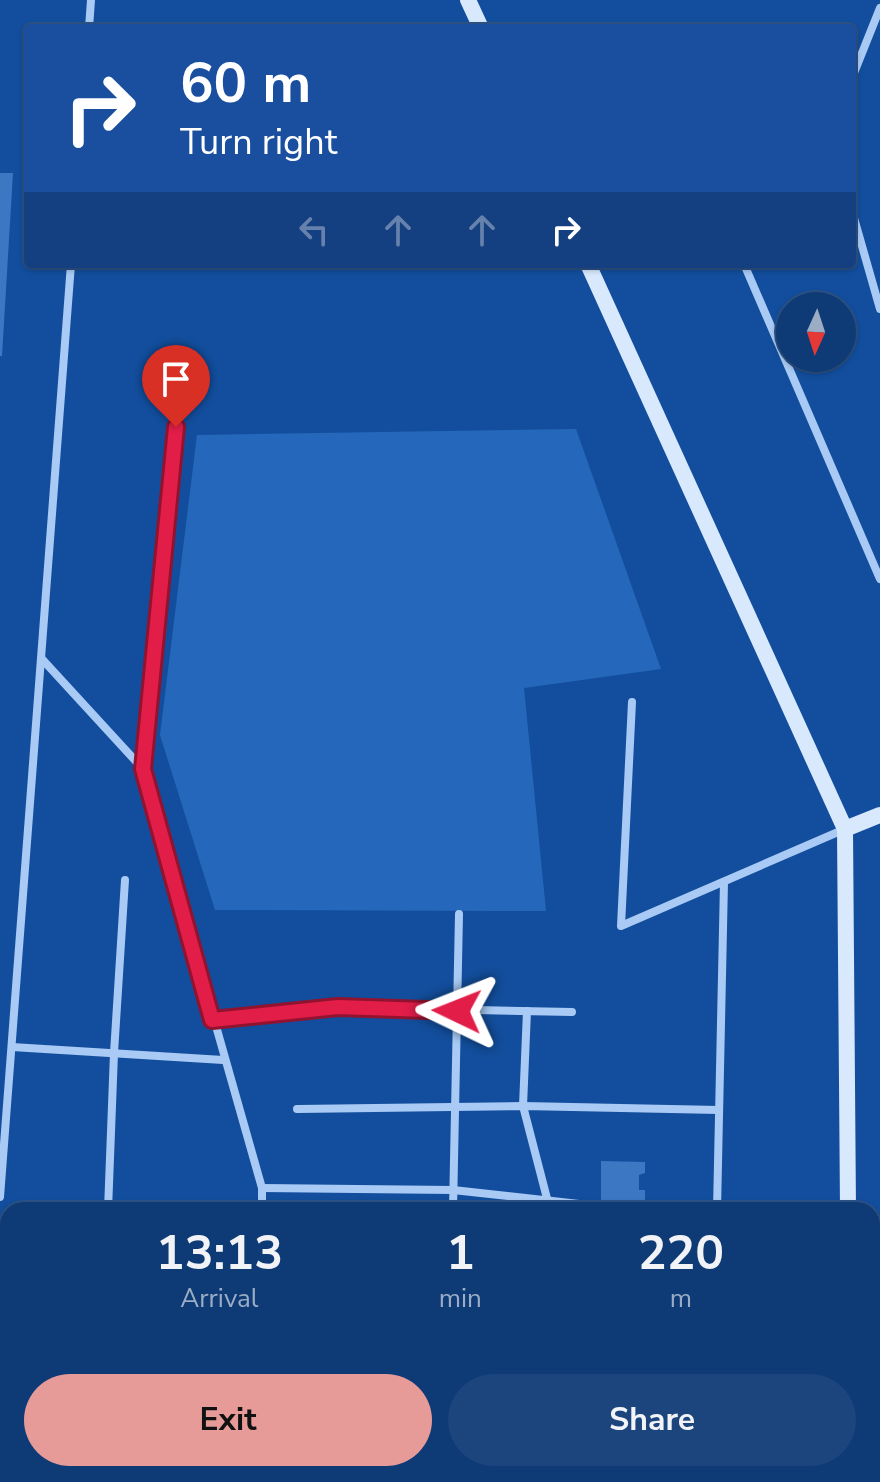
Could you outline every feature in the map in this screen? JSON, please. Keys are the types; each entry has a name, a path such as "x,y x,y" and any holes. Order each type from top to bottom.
{"street":[{"path":"89,24 91,0"},
{"path":"468,0 479,24"},
{"path":"856,68 880,8"},
{"path":"856,225 880,309"},
{"path":"0,1197 71,268"},
{"path":"590,268 845,829 848,1202"},
{"path":"746,268 880,579"},
{"path":"176,427 143,769 223,1060 262,1188 262,1202"},
{"path":"42,659 143,769"},
{"path":"632,702 621,926 880,815"},
{"path":"108,1202 125,880"},
{"path":"717,1202 724,882"},
{"path":"453,1202 459,914"},
{"path":"212,1020 338,1007 572,1012"},
{"path":"527,1011 523,1106 546,1200"},
{"path":"12,1047 223,1060"},
{"path":"297,1109 523,1106 719,1110"},
{"path":"262,1188 453,1190 563,1202"}],"shaded area":[{"path":"576,429 661,669 524,688 546,911 215,910 160,735 197,435"}],"building":[{"path":"0,173 13,173 2,356 0,356"},
{"path":"601,1161 645,1162 645,1173 639,1175 639,1190 645,1190 645,1202 601,1202"}],"route":[{"path":"176,427 143,769 212,1020 338,1007 457,1011"}]}
